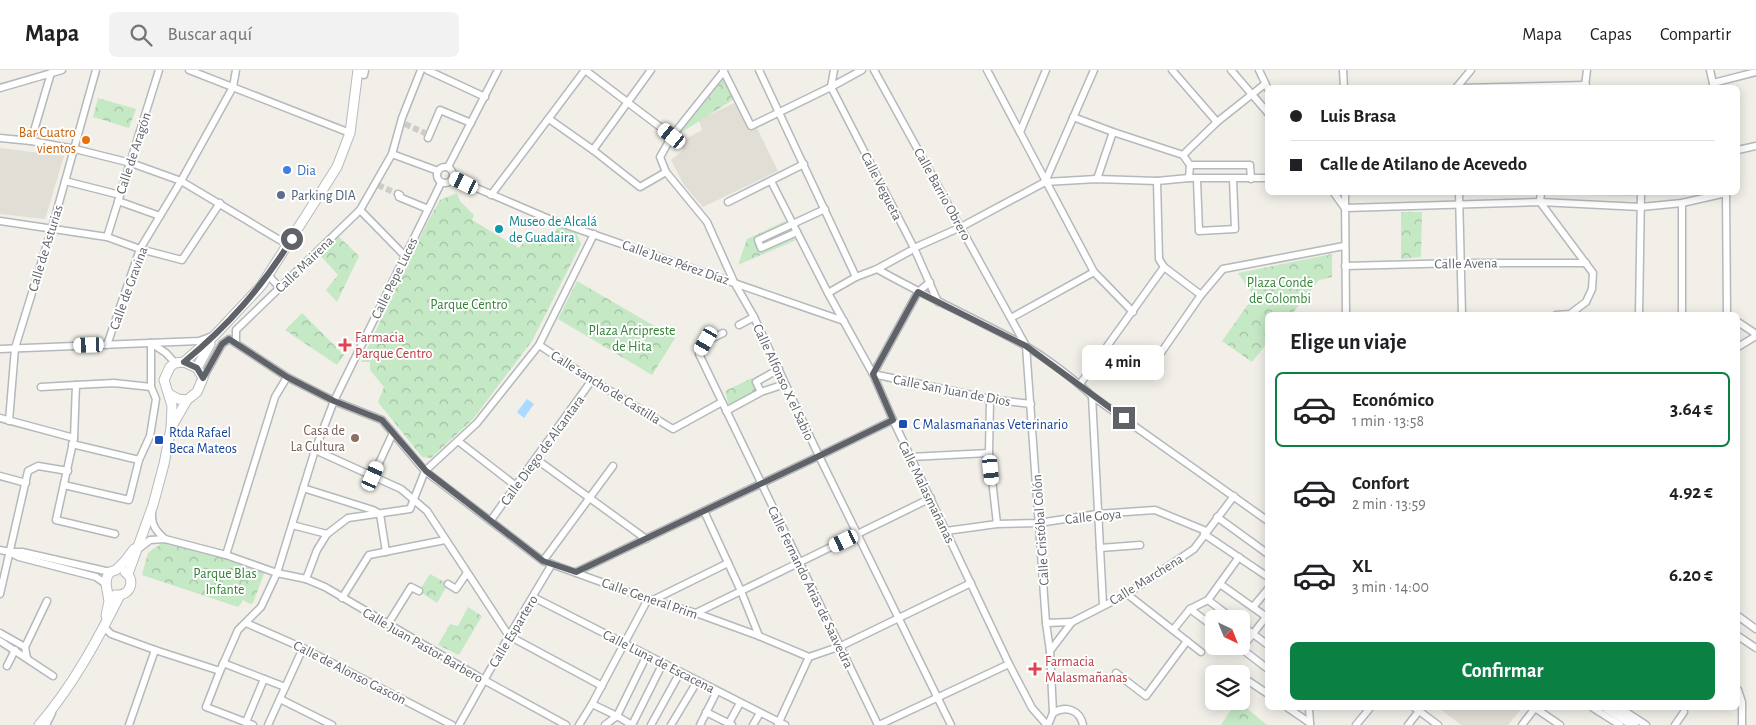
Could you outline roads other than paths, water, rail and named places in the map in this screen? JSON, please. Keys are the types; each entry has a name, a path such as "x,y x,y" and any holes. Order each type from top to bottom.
{"main road":[{"path":"128,574 153,506 164,464 171,428 172,406 164,380 170,367 215,335 261,286 288,245 337,167 350,133 362,72"},
{"path":"197,368 215,335"},
{"path":"171,428 187,400 197,392 203,378 197,368 179,362"},
{"path":"169,394 178,399 187,400"},
{"path":"104,626 109,601 106,578 132,553 142,534"},
{"path":"107,587 113,594 120,595 126,593 130,587 131,580 128,574 123,570 113,571"},
{"path":"39,725 76,676 120,595"},
{"path":"1610,710 1634,725"}],"street":[{"path":"0,88 62,70"},
{"name":"Calle de Asturias","path":"9,421 15,348 66,181 96,70"},
{"name":"Calle de Aragón","path":"107,237 159,70"},
{"path":"189,70 350,133"},
{"name":"Calle de Gravina","path":"107,345 140,249 182,181 233,87 236,70"},
{"name":"Calle Mairena","path":"236,343 236,330 360,210 377,184 392,154 421,70"},
{"path":"427,70 484,97"},
{"path":"448,168 498,70"},
{"path":"491,195 585,70 672,136"},
{"path":"593,150 650,70"},
{"path":"549,119 593,150 640,187 666,172 660,157 672,136 724,70 752,126 862,70"},
{"path":"759,70 856,276"},
{"path":"831,87 834,70"},
{"name":"Calle Barrio Obrero","path":"874,70 1026,346"},
{"path":"987,70 1094,272 1133,312"},
{"path":"1020,132 1046,70"},
{"path":"1045,182 1094,70"},
{"path":"1172,70 1217,122"},
{"path":"1231,70 1265,110"},
{"path":"1259,70 1266,85"},
{"path":"1343,70 1344,85"},
{"path":"1460,85 1471,70"},
{"path":"1585,85 1587,70"},
{"path":"1710,70 1714,85 1756,72"},
{"path":"31,141 51,74"},
{"name":"Calle Vegueta","path":"831,87 912,250 930,282 938,302"},
{"path":"1183,155 1217,122 1251,94 1265,87"},
{"path":"427,135 440,110 471,123"},
{"path":"1073,117 1183,155 1190,165 1189,178"},
{"path":"1097,179 1113,132"},
{"path":"0,138 75,148 131,163 182,181 288,245"},
{"path":"1740,150 1756,146"},
{"path":"392,154 438,171"},
{"path":"728,202 804,164"},
{"path":"1190,165 1250,165 1251,179"},
{"path":"443,167 448,168 453,172 453,178 450,183 441,183 437,178 438,171 443,167"},
{"name":"Calle Alfonso X el Sabio","path":"666,172 707,222 734,282 754,317 819,456 951,725"},
{"name":"Calle Juez Pérez Díaz","path":"453,178 550,219 844,321"},
{"path":"828,293 856,276 877,269 1045,182 1097,179 1157,181 1189,178 1197,180 1265,178"},
{"path":"1197,180 1199,231 1235,229 1233,179"},
{"path":"66,181 119,198 160,216"},
{"name":"Calle Malasmañanas","path":"771,181 828,293 873,374 910,458 1009,664 1032,708 1047,725"},
{"path":"1157,181 1158,259 1164,267 1201,295"},
{"name":"Calle Pepe Luces","path":"250,724 206,707 238,630 261,607 277,573 315,450 334,401 441,183"},
{"path":"1335,195 1345,208"},
{"path":"1344,195 1346,312"},
{"path":"1459,195 1462,312"},
{"path":"1541,195 1540,202 1593,273 1592,289 1586,302 1573,312"},
{"path":"1639,312 1641,195"},
{"path":"1345,208 1540,202 1641,207 1682,203 1717,195"},
{"path":"1726,195 1727,312"},
{"path":"399,196 428,209"},
{"path":"0,222 107,237 140,249 182,260 220,203"},
{"path":"1682,203 1682,312"},
{"path":"360,210 405,256"},
{"path":"797,232 761,248 758,240 825,210"},
{"path":"306,579 317,550 327,534 348,518 410,509 426,471 477,423 539,344 594,234"},
{"path":"1158,358 1201,295 1223,269 1344,246"},
{"name":"Calle Avena","path":"1345,266 1460,263 1586,263"},
{"path":"1080,384 1164,267"},
{"path":"877,269 918,292 1026,346 1080,384 1092,396 1265,519"},
{"path":"1011,318 1094,272"},
{"path":"268,275 280,288"},
{"path":"873,374 918,292 930,282"},
{"path":"739,325 754,317"},
{"path":"1740,323 1756,335 1740,346"},
{"name":"Calle Fernando Arias de Saavedra","path":"723,333 706,341 699,354 760,484 801,562 879,725"},
{"path":"0,349 199,341 215,335"},
{"path":"203,378 222,344 229,339 236,343"},
{"path":"151,343 179,362"},
{"path":"64,485 129,500 140,460 150,436 156,400 151,387 151,343"},
{"name":"Calle General Prim","path":"236,343 287,377 334,401 382,420 426,471 543,561 651,600 696,613 809,657"},
{"name":"Calle sancho de Castilla","path":"539,344 592,380 673,429 722,402"},
{"name":"Calle Cristóbal Colón","path":"1026,346 1046,623 1050,651 1052,715 1047,725"},
{"path":"761,392 756,382 779,369"},
{"name":"Calle San Juan de Dios","path":"873,374 990,399 1031,404"},
{"path":"226,555 276,397 287,377"},
{"name":"Calle Diego de Alcantara","path":"491,520 592,380"},
{"path":"41,386 114,383 151,387"},
{"path":"726,411 761,392 785,384"},
{"path":"76,385 73,441 56,520 115,534"},
{"path":"1092,396 1104,605"},
{"path":"990,399 989,452 997,524"},
{"path":"0,418 73,441 95,450 140,460"},
{"path":"576,572 893,420"},
{"path":"373,476 393,433"},
{"path":"458,441 516,486"},
{"path":"315,450 401,489 427,511 509,636 602,686"},
{"path":"910,458 989,452"},
{"path":"536,459 646,539"},
{"path":"0,594 28,471 38,466 68,471"},
{"path":"543,561 613,466"},
{"path":"0,476 26,483"},
{"path":"303,488 373,510 380,514"},
{"name":"Calle Marchena","path":"1050,651 1072,622 1127,594 1194,549 1234,496"},
{"path":"696,613 930,498"},
{"path":"153,506 152,519 155,530 165,539"},
{"name":"Calle Goya","path":"946,530 1155,510 1205,533 1265,575"},
{"path":"704,511 741,591 759,636"},
{"path":"380,514 386,552"},
{"path":"1217,517 1265,552"},
{"path":"292,525 327,534"},
{"path":"137,550 150,540 165,539"},
{"name":"Calle Juan Pastor Barbero","path":"165,539 226,555 277,573 306,579 325,587 484,680 566,725"},
{"path":"342,598 369,555 445,540"},
{"path":"1100,548 1140,545"},
{"path":"0,550 22,552 113,571"},
{"path":"10,552 19,558 96,577 107,587"},
{"path":"1173,630 1190,609 1208,600 1239,557"},
{"path":"578,725 651,600 728,563"},
{"name":"Calle Espartero","path":"459,725 552,564"},
{"path":"448,584 456,589 467,573"},
{"path":"781,724 809,657 841,646 971,582"},
{"path":"1220,584 1265,616"},
{"path":"388,624 411,586 418,591"},
{"path":"1253,607 1265,593"},
{"path":"1127,594 1201,652"},
{"name":"Calle Luna de Escacena","path":"533,597 781,724"},
{"path":"1208,600 1221,610"},
{"path":"27,658 25,647 47,602"},
{"path":"1190,609 1205,620"},
{"path":"1740,617 1756,629"},
{"path":"1250,637 1265,619"},
{"path":"1046,623 1072,622"},
{"name":"Calle de Alonso Gascón","path":"246,623 303,648 452,725"},
{"path":"104,626 111,634 220,671"},
{"path":"1250,632 1265,643"},
{"path":"0,633 25,647"},
{"path":"1740,637 1756,648"},
{"path":"0,641 53,676"},
{"path":"1116,673 1146,696 1188,641"},
{"path":"268,725 303,648"},
{"path":"7,666 15,650"},
{"path":"129,725 155,650"},
{"path":"1249,655 1265,667"},
{"path":"605,725 617,716 645,659"},
{"path":"223,663 285,686"},
{"path":"879,725 1009,664"},
{"path":"592,704 632,725 660,669"},
{"path":"651,725 678,676"},
{"path":"250,724 264,679"},
{"path":"1250,682 1265,692"},
{"path":"671,725 695,685"},
{"path":"700,725 717,691"},
{"path":"1740,696 1742,702 1742,725"},
{"path":"280,699 332,725"},
{"path":"706,712 730,725 740,703"},
{"path":"46,725 55,706"},
{"path":"1032,708 1052,715 1058,710 1070,709 1080,716 1083,725"},
{"path":"1291,710 1310,724"},
{"path":"1308,710 1310,724"},
{"path":"1356,725 1368,710"},
{"path":"1408,725 1416,710"},
{"path":"1418,710 1438,725"},
{"path":"1522,725 1533,710"},
{"path":"1538,710 1560,725"},
{"path":"1596,710 1617,724"},
{"path":"1623,710 1646,725"},
{"path":"1675,725 1684,712"},
{"path":"753,725 760,713"}],"water":[{"path":"527,399 534,404 524,418 517,412"}],"tunnel":[{"path":"405,124 425,133"},
{"path":"378,185 398,194"}],"place":[{"name":"Bar Cuatro vientos","path":"86,140"},
{"name":"Dia","path":"287,170"},
{"name":"Parking DIA","path":"281,195"},
{"name":"Museo de Alcalá de Guadaira","path":"499,229"},
{"name":"Farmacia Parque Centro","path":"345,345"},
{"name":"C Malasmañanas Veterinario","path":"903,424"},
{"name":"Casa de La Cultura","path":"355,438"},
{"name":"Rtda Rafael Beca Mateos","path":"159,440"},
{"name":"Farmacia Malasmañanas","path":"1035,669"}],"park label":[{"name":"Plaza Conde de Colombi","path":"1280,290"},
{"name":"Parque Centro","path":"469,304"},
{"name":"Plaza Arcipreste de Hita","path":"632,338"},
{"name":"Parque Blas Infante","path":"225,582"}]}
